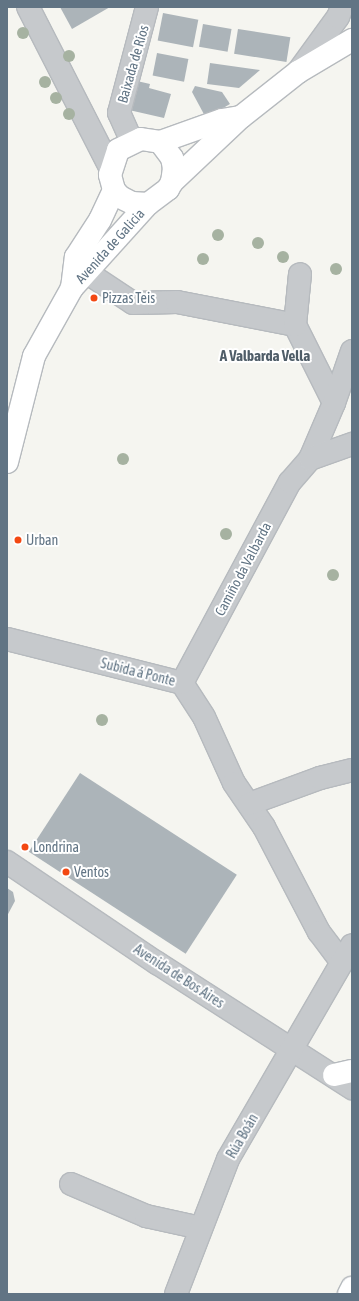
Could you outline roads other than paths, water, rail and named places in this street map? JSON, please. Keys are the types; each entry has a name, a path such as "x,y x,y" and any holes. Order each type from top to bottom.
{"main road":[{"path":"241,117 222,120 160,142 150,139 128,144 114,156 110,167 111,183 114,190 132,203 148,204 162,195 172,182 241,117 298,72 352,40"},
{"path":"160,142 172,158 172,182"},
{"name":"Avenida de Galicia","path":"79,280 76,257 100,220 114,190"},
{"name":"Avenida de Galicia","path":"7,462 34,356 79,280 148,204"},
{"path":"350,1294 352,1288"}],"street":[{"path":"28,7 76,103 95,133 110,167"},
{"name":"Baixada de Ríos","path":"128,144 119,113 147,7"},
{"path":"298,72 338,17 342,7"},
{"path":"95,133 128,144"},
{"path":"300,274 295,325 334,403"},
{"path":"79,280 133,303 177,302 295,325"},
{"name":"Camiño da Valbarda","path":"182,683 290,482 310,459 334,403 352,351"},
{"name":"Camiño da Valbarda","path":"310,459 352,444"},
{"name":"Subida á Ponte","path":"7,639 182,683 204,717 234,783 249,804 319,932 347,953"},
{"path":"249,804 320,778 352,770"},
{"name":"Avenida de Bos Aires","path":"7,862 157,963 293,1048 343,1073 352,1088"},
{"name":"Rúa Boán","path":"176,1294 228,1159 347,953"},
{"path":"71,1184 146,1216 201,1228"}],"place":[{"name":"Pizzas Teis","path":"94,298"},
{"name":"Urban","path":"18,540"},
{"name":"Londrina","path":"25,847"},
{"name":"Ventos","path":"66,872"}],"district":[{"name":"A Valbarda Vella","path":"265,356"}]}
